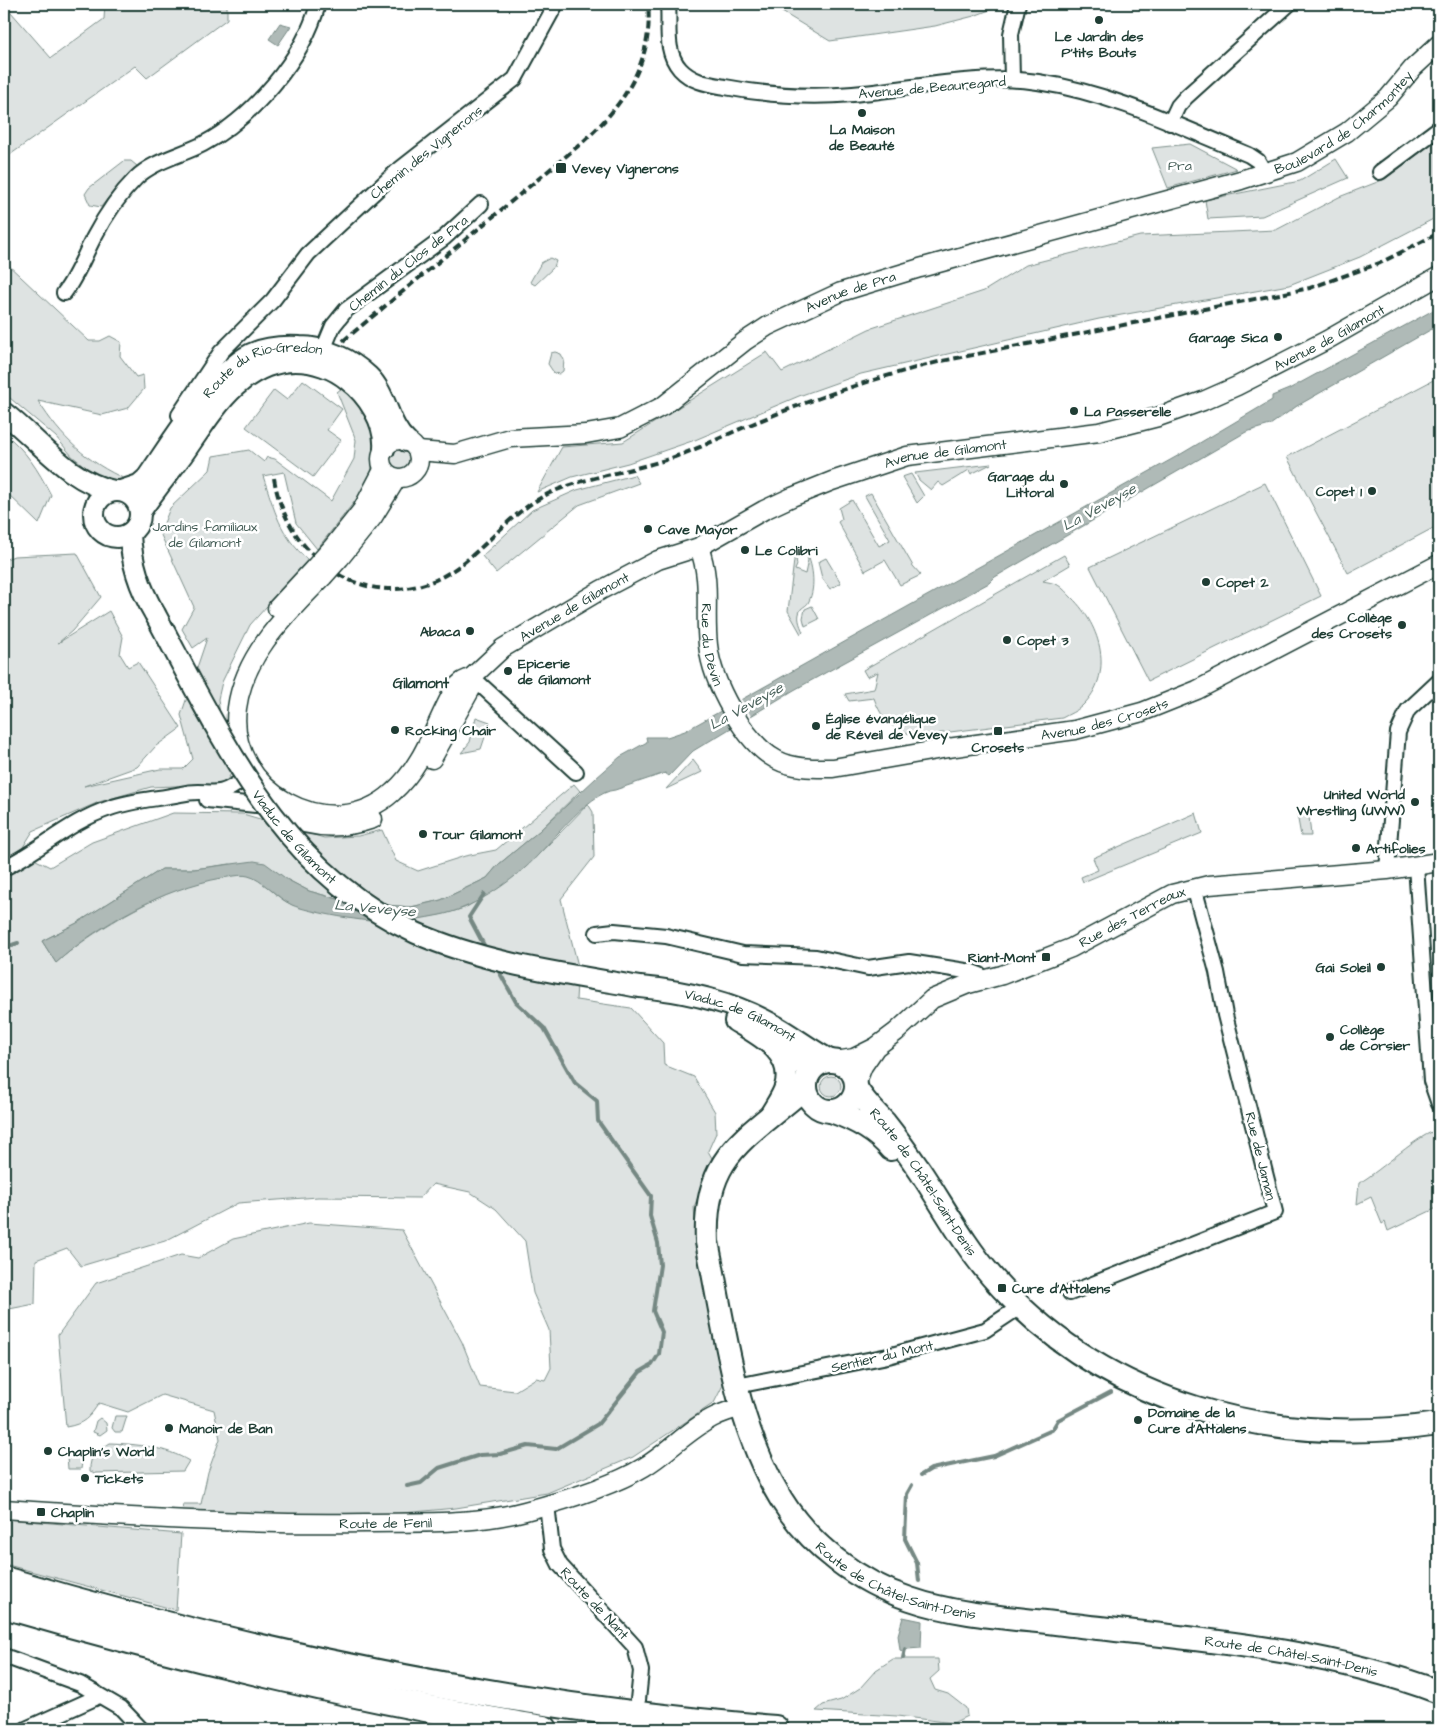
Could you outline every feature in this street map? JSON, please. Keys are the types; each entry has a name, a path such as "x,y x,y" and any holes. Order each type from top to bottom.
{"highway":[{"path":"4,1580 216,1639 354,1670 549,1704 665,1719 775,1729"},
{"path":"4,1605 152,1648 268,1676 402,1705 544,1729"}],"main road":[{"name":"Route du Rio-Gredon","path":"140,512 215,385 240,361 252,354 282,347 306,347 323,350 346,360 368,376 380,392 398,432 412,446"},
{"name":"Route du Rio-Gredon","path":"118,491 131,489 143,482 250,374 278,362 304,361 332,370 347,378 370,404 382,431 384,449"},
{"path":"4,413 88,483 118,491 134,499 140,512 138,524 130,533 116,538 105,534 96,524 86,500 39,451 24,431"},
{"path":"93,514 99,499 118,491"},
{"name":"Viaduc de Gilamont","path":"130,533 131,552 140,584 229,749 269,812 289,837 334,881 387,917 417,933 469,952 537,968 640,987 667,989 732,1014 787,1045 801,1059 808,1079"},
{"name":"Viaduc de Gilamont","path":"105,534 113,544 130,576 140,584"},
{"path":"732,1014 772,1044 784,1063 787,1077 785,1086 767,1118"},
{"name":"Viaduc de Gilamont","path":"732,1014 769,1022 834,1061"},
{"path":"834,1061 850,1070 856,1086 848,1104 827,1110 810,1100 808,1079 816,1066 834,1061"},
{"name":"Route de Châtel-Saint-Denis","path":"808,1079 795,1097 736,1145 724,1161 714,1181 708,1208 708,1242 739,1397 769,1476 792,1515 832,1557 853,1572 920,1602 982,1615 1272,1649 1397,1676 1439,1692"},
{"name":"Route de Châtel-Saint-Denis","path":"856,1086 863,1101 892,1132 991,1276"},
{"name":"Route de Châtel-Saint-Denis","path":"767,1118 789,1111 827,1110 863,1125 887,1145 928,1199 955,1247 991,1276 1021,1306 1056,1336 1113,1373 1138,1386 1198,1410 1257,1424 1317,1430 1406,1428 1439,1424"}],"street":[{"path":"64,293 74,280 95,235 116,202 137,177 163,161 203,144 231,127 251,110 295,54 314,18 318,4"},
{"name":"Chemin des Vignerons","path":"182,442 175,430 176,420 221,352 273,300 308,254 396,173 515,79 556,4"},
{"name":"Avenue de Beauregard","path":"668,4 669,41 672,58 685,74 701,82 745,91 808,96 1012,80 1039,82 1094,95 1170,123 1249,155 1258,161 1265,173"},
{"path":"1012,80 1011,34 1018,4"},
{"path":"1170,123 1178,106 1186,97 1289,4"},
{"name":"Boulevard de Charmontey","path":"1265,173 1297,162 1348,132 1388,98 1414,68 1439,44"},
{"path":"1380,172 1439,128"},
{"name":"Avenue de Pra","path":"417,470 448,461 461,454 510,438 586,434 620,428 663,406 745,340 768,326 841,292 1265,173"},
{"name":"Chemin du Clos de Pra","path":"323,350 334,326 346,310 444,238 480,204"},
{"name":"Avenue de Gilamont","path":"390,474 373,516 319,572 271,633 248,671 237,709 237,724 241,748 248,764 261,783 284,803 310,813 340,815 358,812 384,800 411,773 455,688 463,681 472,677 503,648 601,590 658,560 699,547 764,510 792,497 832,481 907,456 1099,432 1158,417 1203,401 1326,340 1439,276"},
{"path":"392,442 412,446 420,458 417,470 408,477 390,474 380,459 384,449 392,442"},
{"name":"Avenue de Pra","path":"412,446 439,455 461,454"},
{"name":"Rue du Dévin","path":"699,547 708,582 709,654 722,689 749,735"},
{"name":"Avenue des Crosets","path":"749,735 758,747 778,761 803,767 834,768 1075,730 1142,712 1197,690 1439,564"},
{"name":"Avenue de Gilamont","path":"319,572 262,626 242,658 230,685 226,704 225,741 229,754 242,780 266,806 290,819 321,827 345,827 378,817 407,794 421,777 467,697 471,689 472,677"},
{"path":"472,677 576,772"},
{"path":"1387,870 1398,732 1408,710 1439,681"},
{"path":"4,868 20,860 60,832 111,807 189,793 224,792 242,780"},
{"path":"174,796 266,806"},
{"name":"Rue des Terreaux","path":"834,1061 854,1058 876,1047 911,1019 930,1000 1071,948 1167,896 1194,887 1387,870 1439,862"},
{"path":"1416,866 1432,1081 1439,1104"},
{"name":"Rue de Jaman","path":"1070,1293 1276,1212 1227,1022 1218,972 1194,887"},
{"path":"597,933 614,931 666,936 743,954 816,956 868,968 909,962 972,972 980,975 983,980"},
{"name":"Rue des Terreaux","path":"856,1086 863,1066 876,1047"},
{"name":"Sentier du Mont","path":"739,1397 985,1330 1021,1306"},
{"name":"Route de Fenil","path":"4,1509 182,1521 278,1524 413,1523 502,1516 547,1504 609,1483 643,1468 739,1397"},
{"name":"Route de Nant","path":"547,1504 552,1549 560,1565 635,1647 642,1671 638,1700"},
{"path":"4,1656 71,1681 96,1693 120,1708 141,1729"},
{"path":"26,1729 95,1698 96,1693"}],"green space":[{"path":"4,4 51,58 104,19 105,4 227,4 227,19 147,78 135,66 4,159"},
{"path":"763,4 1005,4 974,16 935,26 830,41 777,9"},
{"path":"1439,138 1439,216 1360,257 1289,285 1099,319 861,374 799,396 695,440 628,463 572,477 537,492 562,447 623,442 767,352 782,372 869,329 984,291 1026,265 1140,236 1276,230 1339,197 1385,179"},
{"name":"Pra","path":"1190,144 1237,169 1168,188 1152,148"},
{"name":"Pra","path":"1336,159 1348,178 1262,216 1208,219 1205,200 1300,181"},
{"path":"124,161 131,161 137,166 135,173 115,189 101,207 90,205 85,194 89,188"},
{"path":"550,258 556,261 554,267 535,285 530,282 541,263"},
{"path":"4,261 89,341 100,341 110,336 121,342 120,356 136,377 143,375 144,389 128,408 102,415 38,401 56,427 76,448 99,465 127,480 106,481 93,473 72,456 56,437 4,393"},
{"path":"551,353 561,354 564,360 563,371 559,374 554,373 548,364"},
{"name":"Copet 1","path":"1439,377 1439,525 1348,573 1287,457"},
{"path":"303,380 342,409 327,430 341,440 313,477 246,427 274,390 287,400"},
{"name":"Jardins familiaux de Gilamont","path":"342,388 363,402 375,441 370,482 317,549 296,523 284,472 263,476 284,531 290,541 308,560 250,625 222,682 218,699 221,723 235,767 226,782 221,784 151,787 99,802 33,831 20,852 50,867 92,842 173,813 243,814 324,838 358,836 382,830 396,861 418,871 465,856 496,850 574,784 580,791 539,831 498,865 487,878 441,900 411,907 348,902 309,891 288,880 230,864 194,869 162,869 77,923 42,941 56,963 94,934 145,904 173,891 224,876 246,875 258,880 290,904 352,918 394,922 448,913 468,906 496,889 537,855 588,804 593,812 594,857 561,899 578,966 576,1000 631,1008 663,1043 664,1065 694,1077 715,1112 716,1133 708,1151 713,1160 694,1207 698,1259 726,1379 714,1403 633,1457 547,1493 456,1508 340,1519 182,1512 183,1504 201,1504 208,1472 220,1439 214,1410 162,1395 128,1412 99,1403 86,1420 66,1427 58,1335 96,1283 181,1255 198,1258 233,1239 309,1223 402,1230 462,1342 480,1387 515,1391 536,1378 545,1380 551,1368 549,1330 533,1293 525,1241 496,1209 470,1192 433,1184 420,1198 318,1197 238,1203 165,1241 81,1266 67,1248 36,1260 35,1304 4,1310 4,560 14,556 77,553 101,597 72,631 58,643 109,611 123,637 120,654 128,667 138,662 181,728 156,746 137,767 84,786 160,769 183,769 193,759 181,715 207,638 193,648 182,629 194,607 160,533 170,508 210,470 213,456 249,450 264,462 267,457 275,459 331,501 354,459 356,440 337,392"},
{"path":"4,433 31,461 51,495 39,524 4,490"},
{"path":"395,449 403,449 409,455 409,463 403,469 395,469 389,463 389,455"},
{"path":"991,464 971,474 969,470 943,486 938,482 931,490 919,480 915,473"},
{"path":"911,474 924,496 917,503 902,477"},
{"path":"634,475 639,483 579,505 496,573 482,556 532,510 577,490"},
{"name":"Copet 2","path":"1265,483 1321,596 1148,681 1090,567"},
{"path":"871,493 913,566 921,575 900,585 885,560 865,571 838,522 842,519 839,508 852,500 879,546 890,540 865,496"},
{"path":"805,550 810,561 813,582 811,595 799,615 803,632 801,634 788,611 795,552 797,565 795,570 805,574 808,560"},
{"name":"Copet 3","path":"1064,555 1070,565 1043,581 1060,586 1082,609 1097,636 1100,651 1101,666 1098,680 1092,694 1078,709 1062,718 918,736 902,731 890,724 881,713 874,698 849,701 845,694 874,689 878,672 867,677 863,670"},
{"path":"826,558 841,583 830,589 822,578 818,562"},
{"path":"812,606 819,619 805,626 803,618 805,609"},
{"path":"476,717 490,722 481,749 461,753 470,742"},
{"path":"693,760 702,772 666,789"},
{"path":"1196,813 1202,833 1083,882 1081,877 1098,870 1093,858"},
{"path":"1297,814 1309,816 1311,836 1301,836"},
{"path":"827,1076 835,1076 841,1082 841,1090 835,1096 827,1096 821,1090 821,1082"},
{"path":"1439,1130 1439,1207 1388,1231 1385,1222 1382,1224 1371,1197 1357,1204 1359,1183 1411,1144 1431,1132"},
{"path":"115,1416 127,1416 122,1432 115,1432 112,1428"},
{"path":"100,1418 106,1423 107,1430 100,1435 93,1432 96,1421"},
{"path":"110,1443 140,1445 161,1449 189,1461 183,1471 95,1473 90,1471 93,1457"},
{"path":"79,1455 82,1462 81,1469 68,1469 67,1456"},
{"path":"4,1519 181,1534 176,1610 4,1564"},
{"path":"893,1659 938,1659 939,1671 930,1679 935,1690 948,1694 966,1708 967,1716 953,1723 897,1716 816,1711 823,1705 841,1700 860,1688 876,1670"}],"water":[{"path":"280,23 291,26 278,45 269,39"},
{"name":"La Veveyse","path":"1439,307 1439,325 1297,406 1270,425 1246,432 995,577 989,583 794,690 693,751 669,776 665,773 604,793 592,800 525,868 496,890 463,908 414,920 379,922 354,919 324,914 292,905 253,878 238,875 200,883 156,899 112,922 56,963 42,941 77,923 162,869 194,869 254,861 265,863 288,880 309,891 348,902 411,907 441,900 487,878 498,865 539,831 620,757 647,742 646,737 667,737 685,731 1181,454 1272,400 1272,396 1289,389"},
{"path":"903,1617 922,1621 921,1648 908,1649 904,1652 900,1650 898,1635"}],"pier":[{"path":"740,697 752,718 732,730 719,709"}],"waterway":[{"path":"484,894 469,917 486,949"},
{"path":"12,945 18,943"},
{"path":"407,1486 421,1483 439,1468 480,1455 500,1454 528,1446 556,1449 598,1424 640,1372 652,1365 659,1354 662,1332 653,1311 660,1265 658,1243 650,1216 651,1196 598,1121 597,1101 575,1083 544,1028 516,1002 497,968"},
{"path":"921,1475 931,1469 994,1456 1052,1430 1058,1420 1111,1392"},
{"path":"912,1485 907,1494 905,1539 917,1563 919,1581"},
{"path":"903,1658 905,1649"}],"railway":[{"path":"343,341 577,147 607,118 631,85 640,66 648,26 648,4"},
{"path":"274,478 279,500 288,521 300,540 314,556 332,570 351,581 373,587 396,589 421,585 443,576 462,564 513,518 531,504 552,492 583,481 646,466 677,456 775,414 822,397 870,381 942,361 1310,288 1380,263 1439,233"}],"place":[{"name":"Le Jardin des P'tits Bouts","path":"1099,20"},
{"name":"La Maison de Beauté","path":"862,113"},
{"name":"Vevey Vignerons","path":"561,168"},
{"name":"Garage Sica","path":"1278,337"},
{"name":"La Passerelle","path":"1074,411"},
{"name":"Garage du Littoral","path":"1064,484"},
{"name":"Copet 1","path":"1372,491"},
{"name":"Cave Mayor","path":"648,529"},
{"name":"Le Colibri","path":"745,550"},
{"name":"Copet 2","path":"1206,582"},
{"name":"Collège des Crosets","path":"1402,625"},
{"name":"Abaca","path":"470,631"},
{"name":"Copet 3","path":"1007,640"},
{"name":"Epicerie de Gilamont","path":"508,671"},
{"name":"Église évangélique de Réveil de Vevey","path":"816,726"},
{"name":"Rocking Chair","path":"395,730"},
{"name":"Crosets","path":"998,731"},
{"name":"United World Wrestling (UWW)","path":"1415,802"},
{"name":"Tour Gilamont","path":"423,834"},
{"name":"Artifolies","path":"1356,848"},
{"name":"Riant-Mont","path":"1046,957"},
{"name":"Gai Soleil","path":"1381,967"},
{"name":"Collège de Corsier","path":"1330,1037"},
{"name":"Cure d'Attalens","path":"1002,1288"},
{"name":"Domaine de la Cure d'Attalens","path":"1138,1420"},
{"name":"Manoir de Ban","path":"169,1428"},
{"name":"Chaplin's World","path":"48,1451"},
{"name":"Tickets","path":"85,1478"},
{"name":"Chaplin","path":"41,1512"}],"district":[{"name":"Gilamont","path":"421,683"}]}
